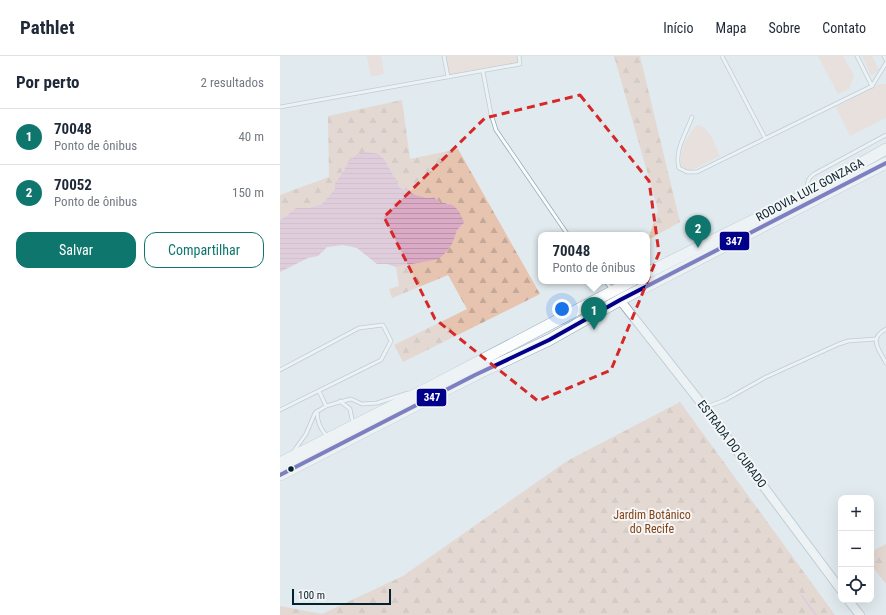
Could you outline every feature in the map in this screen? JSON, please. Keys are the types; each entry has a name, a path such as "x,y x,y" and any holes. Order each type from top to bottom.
{"highway":[{"name":"RODOVIA LUIZ GONZAGA","path":"650,272 808,193 886,149"},
{"name":"RODOVIA LUIZ GONZAGA","path":"280,475 475,375 549,340 620,300 886,163"},
{"path":"285,460 436,384 626,284"}],"main road":[{"name":"ESTRADA DO CURADO","path":"620,300 705,408 838,586"},
{"path":"850,603 860,615"}],"lane":[{"path":"444,56 448,77"},
{"path":"280,107 483,72 520,64 519,56"},
{"path":"722,56 765,138"},
{"path":"857,56 872,86"},
{"path":"692,117 678,153 677,162 679,168 687,172 697,172 872,86 886,62 884,56"},
{"path":"483,72 491,114 496,130 566,232"},
{"path":"808,193 807,185 809,178 814,174 886,135"},
{"path":"608,284 614,290"},
{"path":"280,370 359,328 383,326 391,341 381,360 280,410"},
{"path":"886,329 878,333 876,336 878,347 886,363"},
{"path":"705,408 725,400 766,377 839,344 848,341 876,339"},
{"path":"416,390 436,384"},
{"path":"319,391 326,406"},
{"path":"285,460 306,434 312,417 317,411 326,406 340,401 351,400 362,404 376,403 409,392"},
{"path":"340,401 350,409 353,426"},
{"path":"317,411 320,428 329,438"}],"highlighted area":[{"path":"580,95 649,181 659,253 611,370 538,401 435,319 384,217 485,118"}],"shaded area":[{"path":"367,56 381,56 384,74 371,77"},
{"path":"444,56 519,56 520,64 448,77"},
{"path":"818,56 843,56 854,75 849,89 838,94"},
{"path":"862,56 872,56 879,70 871,76"},
{"path":"880,84 886,84 886,118 850,136 836,107"},
{"path":"697,125 705,129 714,141 720,156 692,170 687,170 681,165 681,154 687,138"},
{"path":"366,152 379,154 385,160 400,188 427,198 434,197 440,203 450,204 459,211 464,223 457,230 452,244 439,259 396,267 387,264 377,264 357,248 343,245 327,247 318,256 308,258 280,272 280,220 297,208 309,208 322,204 335,189 335,184 349,162 357,154"}],"green space":[{"path":"614,56 640,56 680,222 650,239 650,234 658,210"},
{"path":"402,100 410,159 458,149 540,294 403,362 394,345 467,309 448,275 392,298 389,289 399,286 396,267 406,265 454,236 457,230 464,223 448,203 440,203 434,197 427,198 400,188 385,160 379,154 357,154 342,172 335,189 322,204 309,208 297,208 280,220 280,195 329,177 328,116"},
{"name":"Jardim Botânico do Recife","path":"680,402 835,615 280,615 280,606 322,614 403,576 567,461"},
{"path":"886,544 886,584 874,569 874,550"}],"waterway":[{"path":"802,596 816,615"}],"transit line":[{"name":"347","path":"280,475 475,375 549,340 620,300 886,163"}],"place":[{"name":"70052","path":"698,248"},
{"name":"70048","path":"594,330"}]}
